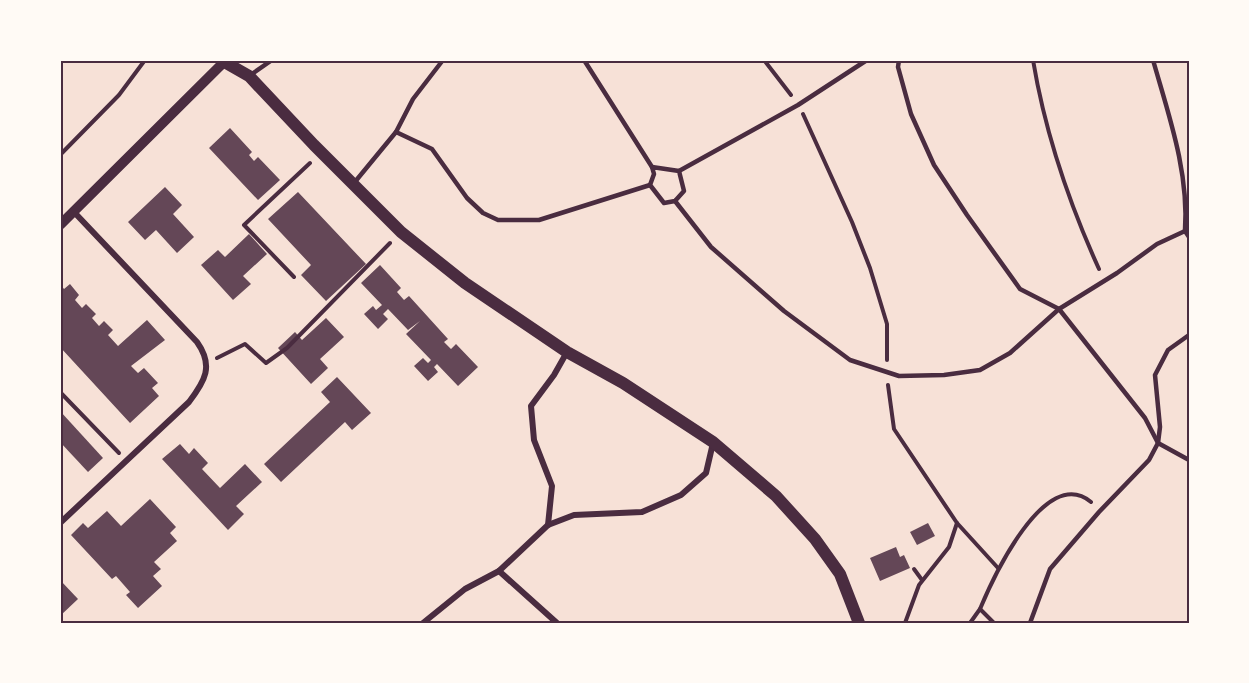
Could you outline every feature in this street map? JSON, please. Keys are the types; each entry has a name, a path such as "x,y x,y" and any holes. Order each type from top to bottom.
{"main road":[{"path":"222,62 249,76 401,232 482,296 567,352 623,383 713,442 776,496 815,539 840,574 859,623"}],"street":[{"path":"60,225 222,62"},
{"path":"60,523 189,402 199,389 207,363 206,353 197,342 74,212"},
{"path":"548,525 552,486 534,440 531,406 555,375 567,352"},
{"path":"423,623 465,589 499,571 548,525 574,515 642,512 681,495 706,473 713,442"},
{"path":"499,571 557,623"}],"lane":[{"path":"249,76 272,60"},
{"path":"354,183 396,132 413,99 444,60"},
{"path":"584,60 652,167 654,174 650,185"},
{"path":"652,167 680,171 798,105 867,60"},
{"path":"899,60 898,67 911,114 934,165 1020,289 1059,309 1144,418 1158,443 1189,460"},
{"path":"1153,60 1180,161 1187,201 1185,231 1189,237"},
{"path":"396,132 432,149 467,198 483,213 498,220 539,220 650,185"},
{"path":"650,185 664,203 675,201 684,191 680,171"},
{"path":"675,201 711,247 784,311 850,360 899,376 933,376 980,370 1010,353 1059,309 1105,281 1157,244 1185,231"},
{"path":"1030,623 1050,569 1099,512 1149,460 1158,443 1155,375 1168,350 1189,336"}],"path":[{"path":"60,155 119,95 145,60"},
{"path":"764,60 798,105 852,222 870,268 887,324 886,372 894,429 957,523 998,568"},
{"path":"1033,60 1053,151 1081,229 1105,281"},
{"path":"294,277 244,225 310,162 314,145"},
{"path":"207,363 245,344 266,363 287,348 401,232"},
{"path":"60,392 126,459"},
{"path":"970,623 980,609 998,568 1029,522 1049,504 1070,494 1083,495 1099,512"},
{"path":"905,623 922,580 949,547 957,523"},
{"path":"914,569 922,580"},
{"path":"980,609 994,623"}],"building":[{"path":"230,128 252,152 249,155 254,161 258,157 280,180 258,200 209,148"},
{"path":"165,187 182,205 173,214 194,237 177,253 156,230 145,240 128,222"},
{"path":"298,192 366,264 326,301 301,275 311,265 268,219"},
{"path":"249,234 267,254 243,276 251,284 233,300 201,265 218,250 225,257"},
{"path":"380,265 401,288 397,292 404,300 409,296 448,339 444,342 451,349 456,344 478,367 458,386 437,364 434,367 438,372 428,381 414,366 423,358 428,363 431,360 406,334 420,321 408,330 388,309 383,314 388,319 378,329 364,314 373,306 376,310 382,305 361,283"},
{"path":"60,284 64,289 70,284 79,295 75,300 82,308 86,304 96,314 92,318 99,326 104,321 113,330 108,335 118,346 147,320 165,340 131,366 138,373 144,368 158,383 152,388 159,396 130,423 60,347"},
{"path":"326,318 344,337 320,359 328,368 311,384 278,348 295,332 302,340"},
{"path":"337,377 371,413 352,430 345,422 281,482 264,464 330,402 321,392"},
{"path":"60,411 103,458 88,472 60,442"},
{"path":"180,444 189,454 194,448 208,463 202,469 220,488 245,464 262,482 236,506 244,514 228,530 162,459"},
{"path":"150,499 176,527 170,533 177,541 154,562 161,569 153,576 162,586 138,608 126,595 130,592 116,576 112,579 71,535 83,523 88,528 107,511 121,526"},
{"path":"928,523 935,536 917,545 910,532"},
{"path":"896,547 900,557 904,555 910,568 880,581 870,558"},
{"path":"60,580 78,599 60,616"}]}
